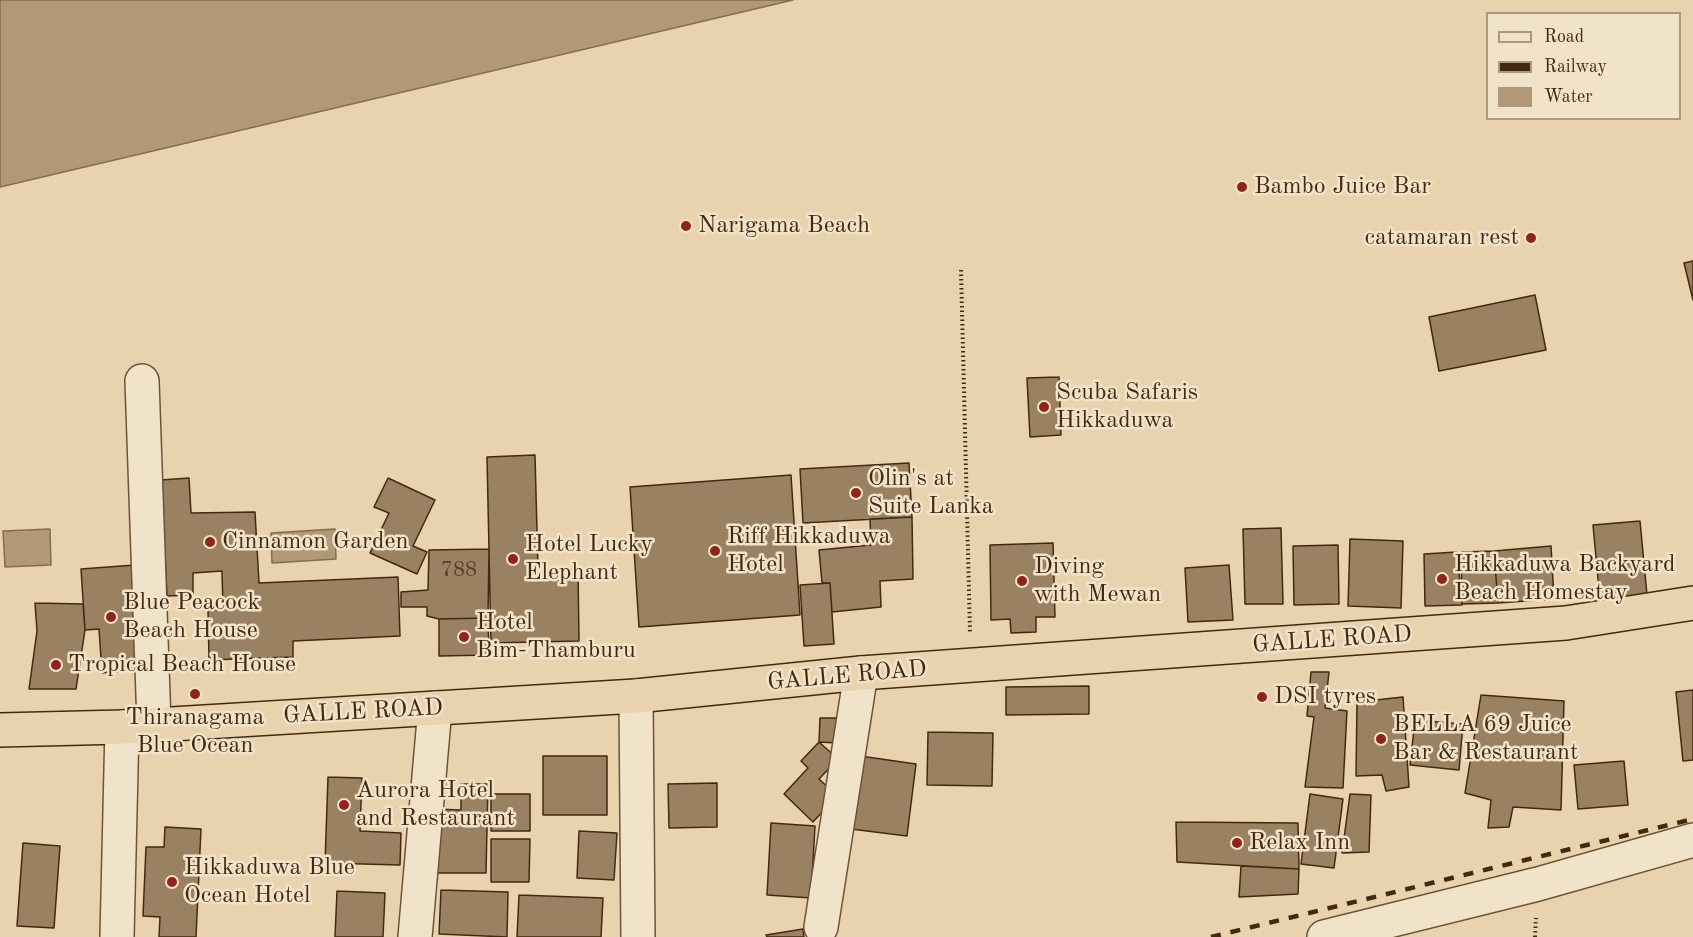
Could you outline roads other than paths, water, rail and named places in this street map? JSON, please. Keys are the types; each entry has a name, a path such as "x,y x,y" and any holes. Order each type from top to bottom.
{"highway":[{"name":"GALLE ROAD","path":"0,730 122,727 636,696 861,673 1566,623 1693,603"}],"street":[{"path":"142,381 154,724"},
{"path":"820,927 861,673"},
{"path":"636,696 638,937"},
{"path":"416,937 435,708"},
{"path":"117,937 122,727"},
{"path":"1324,937 1538,884 1693,840"}],"water":[{"path":"0,0 793,0 0,187"},
{"path":"50,529 51,565 5,567 3,531"},
{"path":"335,529 336,559 272,563 271,533"}],"railway":[{"path":"1211,937 1693,819"}],"place":[{"name":"Bambo Juice Bar","path":"1242,187"},
{"name":"Narigama Beach","path":"686,226"},
{"name":"catamaran rest","path":"1531,238"},
{"name":"Scuba Safaris Hikkaduwa","path":"1044,407"},
{"name":"Olin's at Suite Lanka","path":"856,493"},
{"name":"Cinnamon Garden","path":"210,542"},
{"name":"Riff Hikkaduwa Hotel","path":"715,551"},
{"name":"Hotel Lucky Elephant","path":"513,559"},
{"name":"Hikkaduwa Backyard Beach Homestay","path":"1442,579"},
{"name":"Diving with Mewan","path":"1022,581"},
{"name":"Blue Peacock Beach House","path":"111,617"},
{"name":"Hotel Bim-Thamburu","path":"464,637"},
{"name":"Tropical Beach House","path":"56,665"},
{"name":"Thiranagama Blue Ocean","path":"195,694"},
{"name":"DSI tyres","path":"1262,697"},
{"name":"BELLA 69 Juice Bar & Restaurant","path":"1381,739"},
{"name":"Aurora Hotel and Restaurant","path":"344,805"},
{"name":"Relax Inn","path":"1237,843"},
{"name":"Hikkaduwa Blue Ocean Hotel","path":"172,882"}]}
